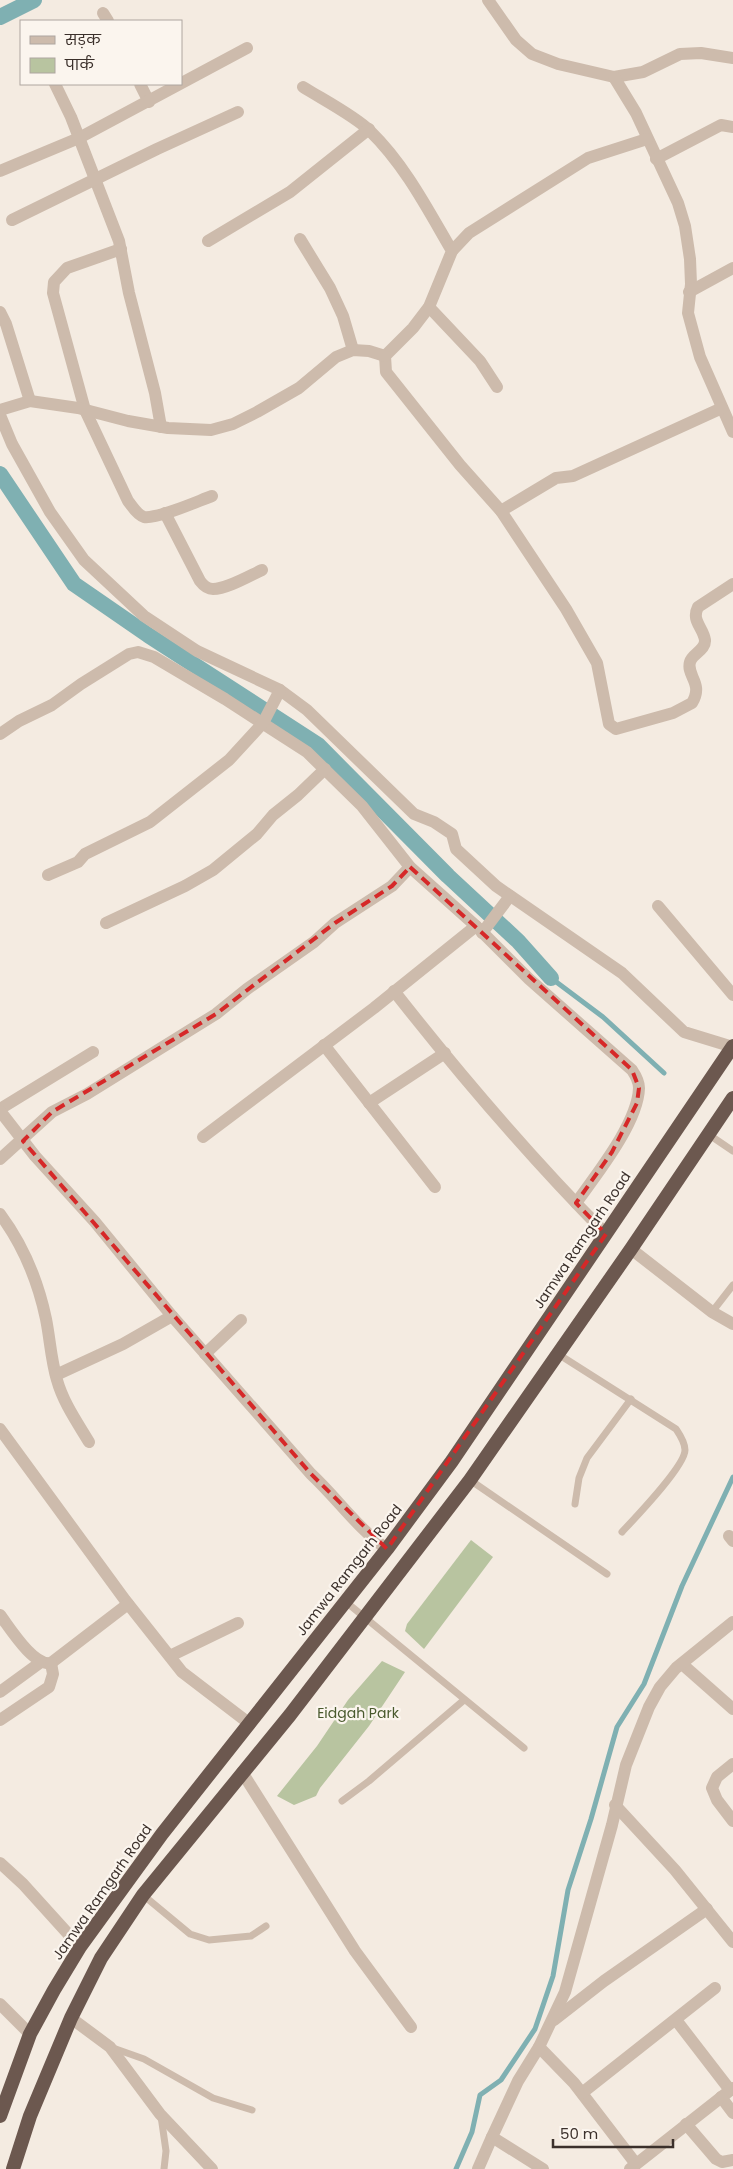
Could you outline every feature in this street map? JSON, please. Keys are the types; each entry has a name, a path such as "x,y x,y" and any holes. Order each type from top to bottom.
{"highway":[{"name":"Jamwa Ramgarh Road","path":"0,2116 30,2034 80,1947 162,1834 346,1602 452,1461 733,1046"},
{"path":"13,2169 30,2116 70,2018 101,1958 143,1896 290,1715 470,1480 631,1249 733,1098"}],"street":[{"path":"492,2 516,40 532,54 558,64 614,77 642,72 680,54 701,53 733,58"},
{"path":"182,83 247,48"},
{"path":"614,77 636,113 656,159 678,202 685,226 691,284 688,313 700,357 732,428"},
{"path":"54,85 79,138 119,241 129,293 155,393 161,427"},
{"path":"140,85 148,102"},
{"path":"0,171 79,138 179,85"},
{"path":"303,87 368,129 392,154 452,251"},
{"path":"12,220 157,148 238,112"},
{"path":"656,159 720,124 733,127"},
{"path":"208,241 290,192 368,129"},
{"path":"647,139 588,158 469,233 452,251 429,307 413,328 385,356 386,372 460,465 501,511 566,609 597,663 609,724 616,729 672,713 692,704 697,690 690,661 703,648 705,640 695,619 696,612 698,607 733,584"},
{"path":"300,239 330,288 344,316 353,350"},
{"path":"121,249 67,268 54,282 53,293 84,410 128,501 137,513 144,517 165,513 212,496"},
{"path":"689,292 733,268"},
{"path":"429,307 480,361 498,387"},
{"path":"0,312 6,324 30,401"},
{"path":"0,410 30,401 84,410 161,427 211,430 233,424 299,388 336,357 353,350 369,351 385,356"},
{"path":"501,511 556,478 573,476 722,408"},
{"path":"0,415 12,444 50,512 84,560 144,616 198,651 307,710 414,814 434,822 452,834 456,849 510,896 622,973 684,1032 733,1046"},
{"path":"165,513 200,581 205,587 212,590 262,570"},
{"path":"0,734 52,705 80,684 129,654 138,652 154,656 265,720 307,752 362,806 410,867 481,929 529,979 619,1056 638,1079 637,1103 625,1130 576,1203"},
{"path":"48,875 78,862 85,854 150,822 229,760 265,720 279,694"},
{"path":"106,923 185,886 213,870 257,834 273,815 298,795 325,769"},
{"path":"0,1159 52,1112 88,1094 216,1014 247,989 306,948 335,923 392,886 410,867"},
{"path":"203,1137 394,991 481,929 510,896"},
{"path":"658,906 733,995"},
{"path":"394,991 445,1053 576,1203 606,1234"},
{"path":"324,1045 435,1186"},
{"path":"93,1052 0,1110 23,1140 95,1222 205,1354 311,1474 330,1491 373,1539 387,1549"},
{"path":"369,1103 445,1053"},
{"path":"0,1214 21,1245 30,1266 46,1319 56,1375 66,1402 89,1442"},
{"path":"631,1249 712,1312 733,1324"},
{"path":"56,1375 123,1344 172,1316"},
{"path":"205,1354 241,1320"},
{"path":"0,1429 128,1604 182,1672 250,1724"},
{"path":"0,1692 128,1604"},
{"path":"0,1615 34,1658 46,1662 53,1674 49,1687 0,1720"},
{"path":"478,2169 518,2081 539,2047 565,1992 612,1825 615,1805 626,1765 649,1707 667,1677 733,1622"},
{"path":"170,1656 238,1623"},
{"path":"682,1664 733,1708"},
{"path":"733,1764 717,1777 712,1788 717,1800 733,1821"},
{"path":"242,1772 355,1951 411,2027"},
{"path":"615,1805 653,1844 733,1942"},
{"path":"0,1863 23,1884 80,1947"},
{"path":"552,2022 604,1981 707,1909"},
{"path":"582,2093 716,1988"},
{"path":"2,2008 30,2034"},
{"path":"70,2018 110,2046 160,2114 212,2169"},
{"path":"676,2020 728,2091 733,2113"},
{"path":"539,2047 582,2093 633,2167 728,2091"},
{"path":"686,2124 716,2158 722,2162 733,2160"},
{"path":"492,2138 544,2169"}],"lane":[{"path":"711,1128 733,1151"},
{"path":"712,1312 733,1284"},
{"path":"558,1354 676,1429 684,1441 686,1451 680,1466 622,1532"},
{"path":"575,1504 579,1478 587,1458 631,1399"},
{"path":"470,1480 607,1574"},
{"path":"346,1602 364,1619 524,1748"},
{"path":"342,1801 464,1700"},
{"path":"143,1896 190,1934 209,1940 251,1936 266,1926"},
{"path":"110,2046 144,2059 213,2098 252,2110"},
{"path":"160,2114 166,2151 164,2169"}],"highlighted area":[{"path":"410,867 632,1070 639,1088 637,1103 612,1152 576,1203 606,1234 387,1549 311,1474 23,1141 52,1112 216,1014 335,923 392,886"}],"green space":[{"path":"471,1540 493,1557 424,1649 405,1631 407,1624"},
{"name":"Eidgah Park","path":"382,1661 405,1672 369,1726 320,1788 316,1796 294,1805 277,1796 317,1746 348,1700"}],"waterway":[{"path":"0,17 34,0"},
{"path":"0,474 74,584 148,635 318,745 448,876 518,941 551,978"},
{"path":"551,978 603,1017 664,1073"},
{"path":"456,2169 472,2132 480,2095 501,2080 535,2029 553,1976 568,1890 591,1819 617,1727 644,1684 682,1586 733,1477"}]}
